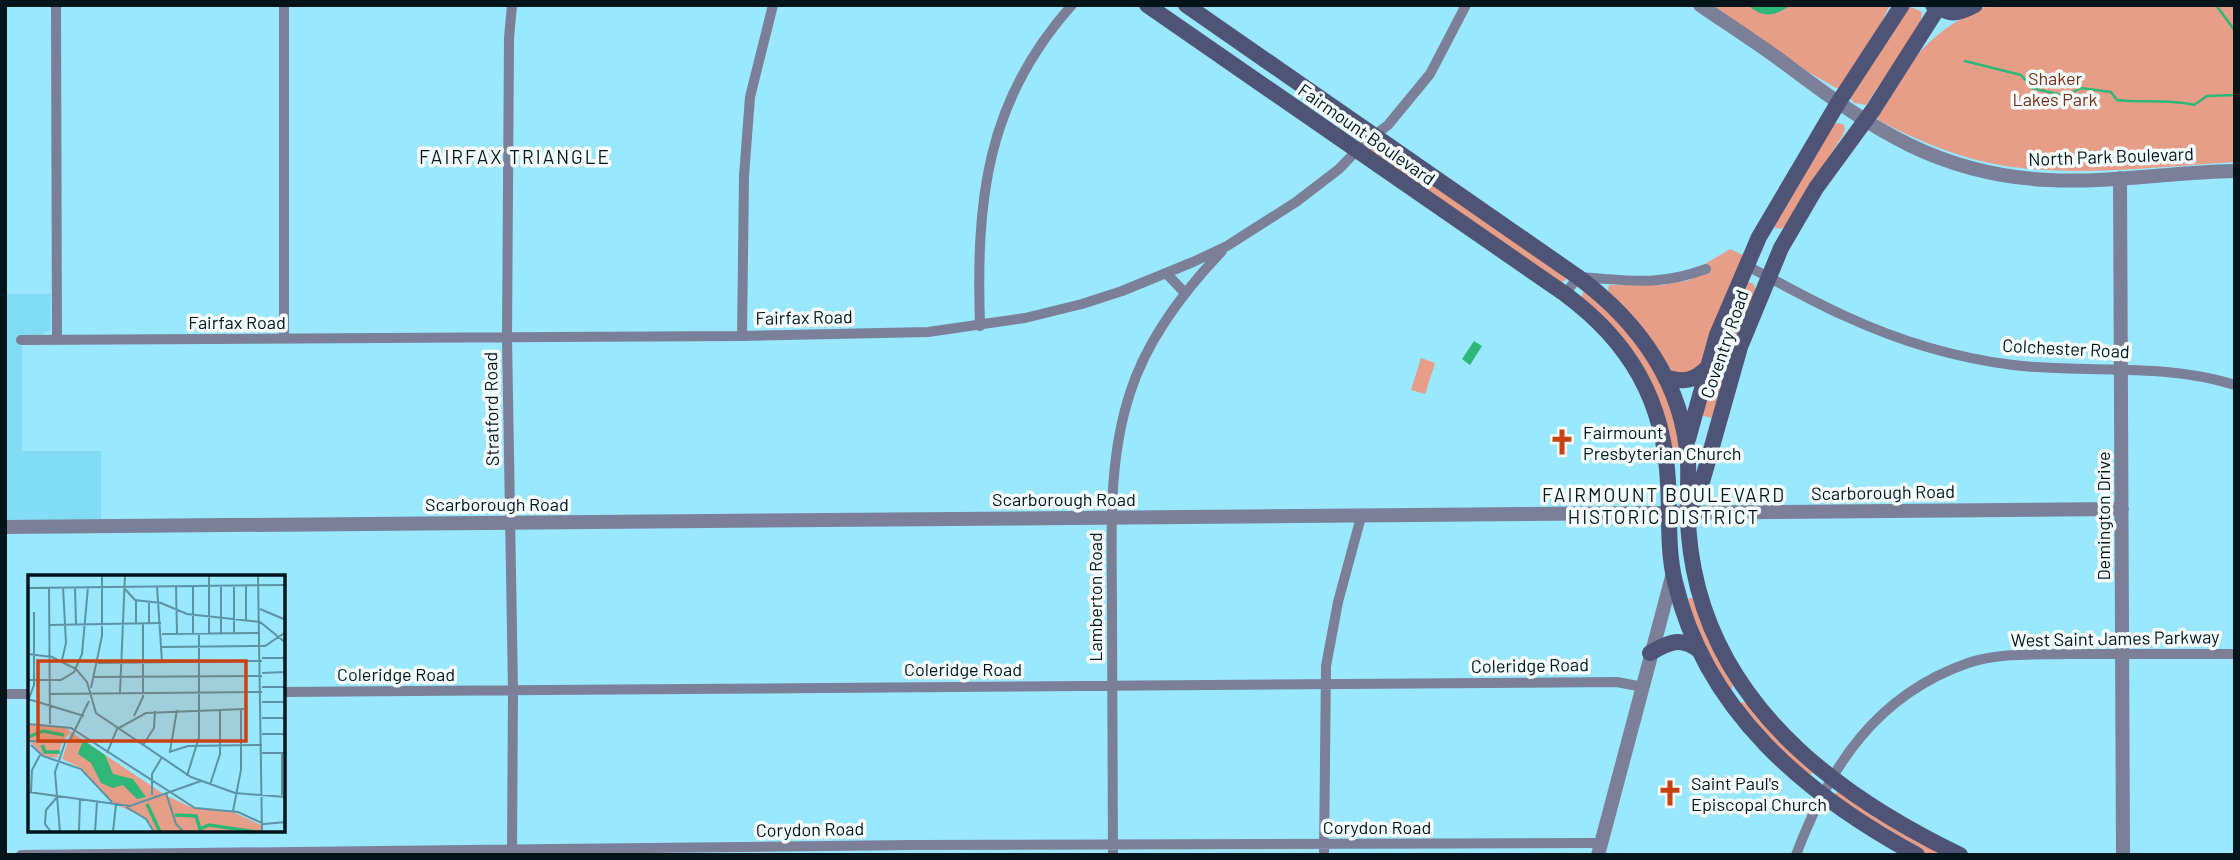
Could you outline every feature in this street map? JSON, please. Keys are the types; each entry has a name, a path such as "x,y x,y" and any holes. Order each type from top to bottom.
{"main road":[{"name":"Fairmount Boulevard","path":"1147,5 1565,295 1612,335 1634,365 1647,389 1664,441 1673,573 1677,592 1700,650 1728,700 1775,755 1862,822 1917,855"},
{"name":"Fairmount Boulevard","path":"1186,5 1578,277 1614,305 1653,354 1666,377 1678,410 1687,446 1688,514 1698,587 1716,639 1744,689 1778,731 1833,778 1900,823 1960,855"},
{"name":"Coventry Road","path":"1670,514 1707,368 1745,265 1772,211 1902,5"},
{"path":"1937,6 1948,14 1955,14 1975,5"},
{"name":"Coventry Road","path":"1673,573 1688,514 1700,489 1740,347 1781,248 1816,188 1864,121 1937,6"},
{"path":"1666,377 1678,381 1690,380 1707,368"},
{"path":"1664,605 1688,585 1698,587"},
{"path":"1650,653 1678,640 1700,650"},
{"path":"1728,700 1744,689"}],"street":[{"path":"56,5 57,340"},
{"path":"284,5 284,339"},
{"name":"Stratford Road","path":"512,5 509,38 507,338 512,523 512,852"},
{"path":"743,336 744,176 750,97 773,5"},
{"path":"980,326 978,269 983,195 994,140 1019,80 1051,29 1072,5"},
{"name":"Fairfax Road","path":"21,340 743,336 928,332 1025,318 1082,304 1166,273 1227,246 1313,189 1388,125 1430,74 1466,5"},
{"name":"North Park Boulevard","path":"1700,5 1864,121 1913,148 1963,167 2051,180 2235,171"},
{"name":"Demington Drive","path":"2120,178 2123,855"},
{"name":"Lamberton Road","path":"1113,850 1112,518 1116,450 1130,393 1141,363 1185,293 1227,246"},
{"name":"Colchester Road","path":"1745,265 1846,317 1955,355 2011,365 2059,369 2176,372 2235,385"},
{"path":"1565,295 1578,277 1655,283 1706,270"},
{"path":"1166,273 1185,293"},
{"name":"Scarborough Road","path":"5,527 2122,509"},
{"path":"1324,850 1325,685 1328,655 1338,602 1362,517"},
{"name":"Coventry Road","path":"1599,849 1673,573"},
{"name":"West Saint James Parkway","path":"1796,855 1833,778 1857,740 1890,706 1923,684 1969,663 2022,655 2235,654"},
{"name":"Coleridge Road","path":"285,692 1617,681 1643,687"},
{"path":"5,694 28,694"},
{"name":"Corydon Road","path":"21,855 1599,849"}],"shaded area":[{"path":"1748,5 1791,5 1780,12 1764,14"},
{"path":"5,294 51,294 50,330 40,335 22,336 22,451 101,451 101,521 5,521"},
{"path":"1474,341 1482,346 1470,365 1462,359"}],"green space":[{"path":"1710,5 1890,5 1869,47 1840,88 1836,88 1798,66"},
{"name":"Shaker Lakes Park","path":"1990,5 2235,5 2235,162 2101,171 2021,168 1984,162 1948,151 1880,121 1875,115 1922,50 1951,26"},
{"path":"1911,7 1922,12 1920,24 1866,105 1854,103 1850,97 1904,11"},
{"path":"1837,123 1843,124 1845,128 1843,135 1785,226 1781,229 1775,228 1774,225 1831,127"},
{"path":"1371,143 1377,144 1563,271 1566,279 1556,282 1370,152"},
{"path":"1730,249 1745,256 1700,368 1683,375 1672,371 1612,296 1608,290 1609,285 1663,285 1690,280 1705,264"},
{"path":"1746,282 1753,283 1756,291 1712,418 1697,414 1708,376"},
{"path":"1584,290 1610,308 1662,380 1677,426 1680,450 1671,450 1662,414 1581,298"},
{"path":"1421,358 1435,363 1425,394 1411,390"},
{"path":"1696,597 1733,684 1732,689 1729,689 1707,656 1687,599"},
{"path":"1741,702 1747,703 1814,770 1808,778 1793,766 1739,705"},
{"path":"1839,790 1950,855 1926,855 1893,836 1834,795"}],"waterway":[{"path":"2216,5 2235,31"},
{"path":"1965,61 2021,75 2032,88 2065,96 2081,88 2111,92 2117,100 2194,105 2207,96 2235,95"}],"place":[{"name":"Fairmount Presbyterian Church","path":"1562,442"},
{"name":"Saint Paul's Episcopal Church","path":"1670,793"}],"district":[{"name":"FAIRFAX TRIANGLE","path":"515,156"},
{"name":"FAIRMOUNT BOULEVARD HISTORIC DISTRICT","path":"1664,505"}]}
